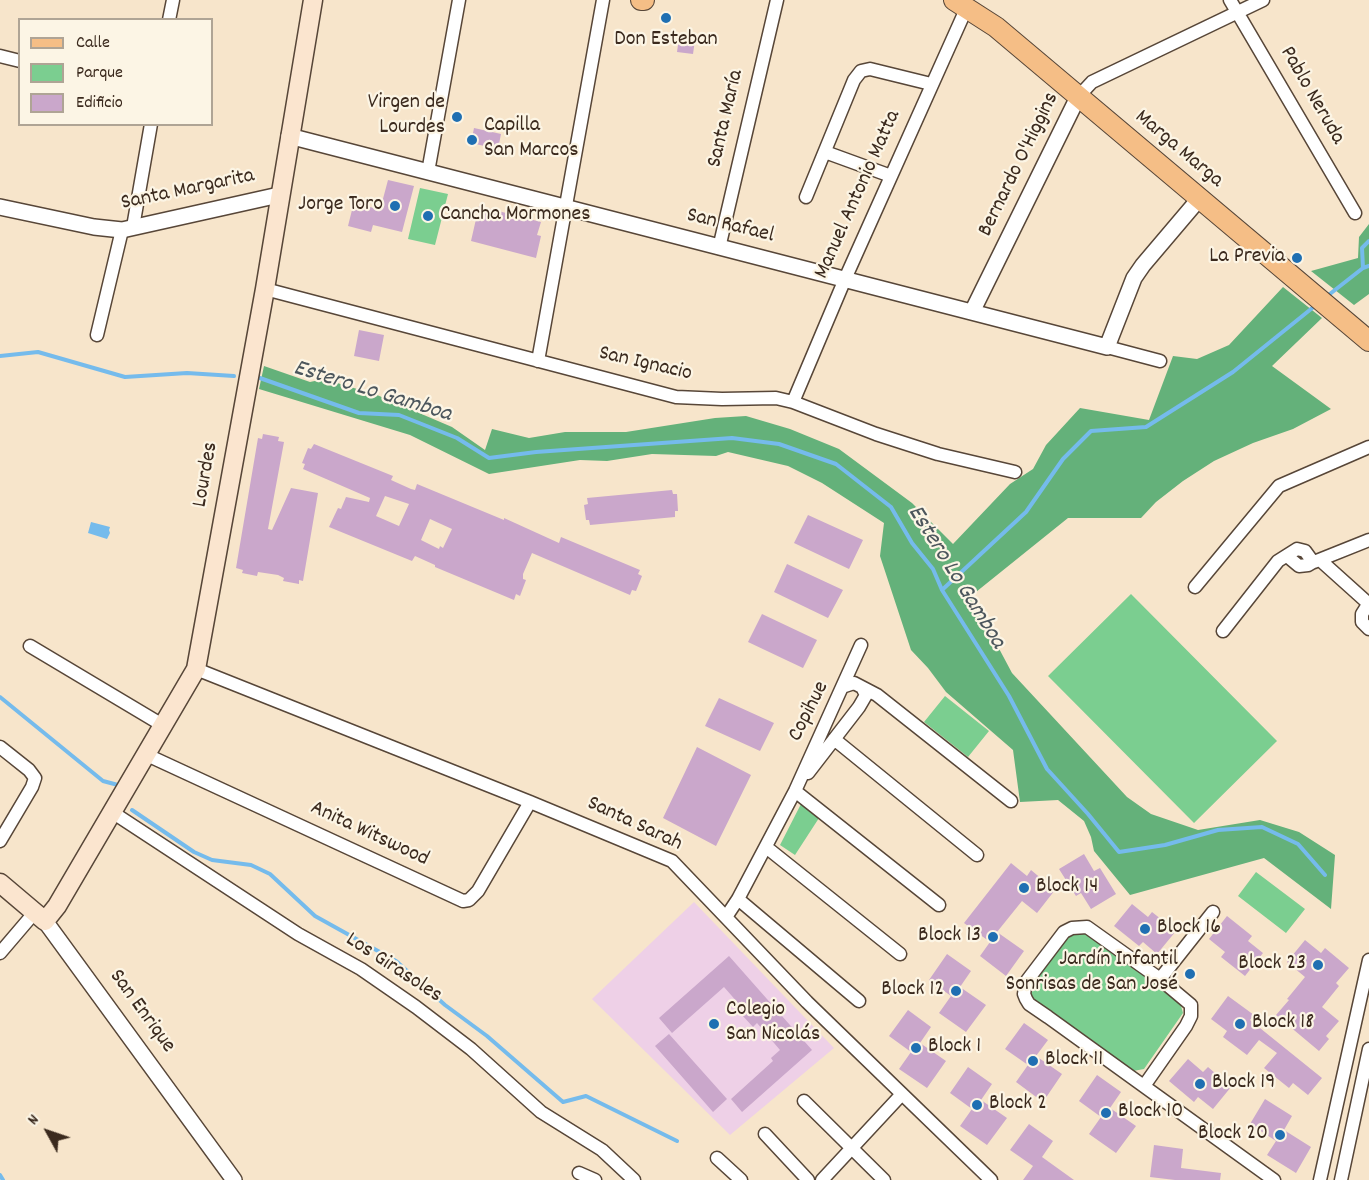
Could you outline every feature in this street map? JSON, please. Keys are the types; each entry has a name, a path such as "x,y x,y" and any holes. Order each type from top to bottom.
{"main road":[{"name":"Lourdes","path":"40,916 57,906 196,669 313,0"},
{"name":"Marga Marga","path":"960,4 996,27 1369,341"},
{"name":"San Enrique","path":"0,883 40,916"}],"street":[{"path":"169,18 172,0"},
{"path":"428,172 459,0"},
{"path":"538,361 603,0"},
{"name":"Santa María","path":"719,248 777,0"},
{"name":"Pablo Neruda","path":"1230,0 1355,213"},
{"name":"Bernardo O'Higgins","path":"972,312 1078,97 1092,82 1263,0"},
{"name":"Manuel Antonio Matta","path":"793,402 931,84 960,4"},
{"path":"0,56 18,60"},
{"path":"806,197 854,80 861,71 870,69 931,84"},
{"path":"97,335 127,228 151,126"},
{"name":"San Rafael","path":"289,136 1160,361"},
{"path":"825,152 891,176"},
{"name":"Santa Margarita","path":"0,207 94,227 127,228 279,195"},
{"path":"1107,347 1134,278 1199,199"},
{"name":"San Ignacio","path":"264,289 676,397 776,398 793,402 876,434 938,454 1015,472"},
{"path":"1195,587 1279,486 1369,447"},
{"path":"1223,632 1278,561 1287,556 1299,566 1308,565 1369,540"},
{"path":"1317,561 1369,604 1362,614 1362,622 1369,628"},
{"path":"843,687 861,645"},
{"path":"30,646 164,726"},
{"name":"Santa Sarah","path":"196,669 672,861 807,1002 991,1180"},
{"name":"Copihue","path":"726,917 738,899 795,791 843,687 854,683 863,689 866,695 864,699 795,791"},
{"path":"863,689 877,695 1011,801"},
{"path":"834,739 978,855"},
{"path":"0,747 29,770 35,778 0,841"},
{"name":"Anita Witswood","path":"147,755 463,901 469,900 478,891 530,802"},
{"path":"795,791 939,905"},
{"name":"Los Girasoles","path":"112,812 291,930 361,969 416,1007 471,1049 541,1112 602,1150 634,1180"},
{"path":"765,847 900,954"},
{"path":"738,899 859,1001"},
{"path":"1160,979 1213,912"},
{"path":"0,954 40,916"},
{"name":"San Enrique","path":"40,916 234,1180"},
{"path":"1144,1086 1191,1016 1191,1005 1160,979 1087,927 1076,926 1064,932 1026,982 1024,994 1029,1004 1274,1180"},
{"path":"1320,1180 1369,960"},
{"path":"1341,1180 1369,1049"},
{"path":"822,1180 902,1094"},
{"path":"804,1101 884,1180"},
{"path":"765,1134 808,1180"},
{"path":"717,1158 741,1180"},
{"path":"579,1173 595,1180"}],"shaded area":[{"name":"Colegio San Nicolás","path":"694,902 834,1048 730,1135 592,999"}],"green space":[{"name":"Cancha Mormones","path":"420,188 448,194 435,245 408,239"},
{"path":"1369,224 1369,294 1354,305 1311,271 1358,258 1359,237"},
{"path":"1283,287 1322,318 1272,366 1331,409 1293,429 1253,443 1214,461 1156,502 1141,518 1068,518 971,596 1012,673 1127,797 1151,814 1198,830 1260,820 1299,832 1335,855 1331,909 1264,858 1130,895 1094,851 1084,821 1058,800 1020,802 1013,750 946,692 911,650 880,556 884,523 822,483 788,466 728,452 716,456 652,454 607,461 580,460 489,474 410,435 259,389 264,366 310,382 324,379 377,395 452,427 485,450 492,429 529,438 565,432 626,432 715,418 746,416 790,429 839,449 912,503 953,544 1010,484 1033,469 1046,445 1080,408 1149,420 1173,356 1197,359 1229,345"},
{"path":"1131,594 1277,741 1194,823 1048,676"},
{"path":"945,696 989,731 968,757 924,722"},
{"path":"801,804 819,818 795,855 780,845"},
{"path":"1256,872 1305,909 1286,933 1238,896"},
{"path":"1071,933 1086,934 1180,1002 1183,1013 1144,1069 1133,1071 1032,999 1030,987"}],"water":[{"path":"91,522 110,527 107,539 88,533"}],"building":[{"path":"679,38 695,40 693,54 677,52"},
{"path":"474,128 501,134 498,149 471,143"},
{"name":"Jorge Toro","path":"388,180 414,186 402,232 373,225 371,232 348,226 354,202 380,210"},
{"path":"479,206 541,222 537,235 541,236 536,258 471,241"},
{"path":"359,330 384,335 379,361 354,356"},
{"path":"263,434 279,437 278,441 284,442 268,529 272,530 291,488 318,493 303,581 299,580 299,584 283,581 284,578 278,575 258,572 257,576 242,573 243,570 236,568 258,438 262,439"},
{"path":"314,444 393,476 391,480 411,489 415,490 417,484 504,520 504,518 559,543 561,537 640,570 638,574 642,576 636,591 632,590 630,595 532,553 523,574 523,579 526,580 520,596 516,594 514,600 435,567 415,556 412,561 329,527 346,497 369,502 370,498 303,469 305,464 302,463 308,448 311,449","holes":["385,496 409,504 399,526 376,516","430,519 452,529 443,548 440,546 439,549 421,540"]},
{"path":"672,490 673,494 677,494 678,511 675,511 675,517 590,525 589,520 586,520 584,505 588,504 587,498"},
{"path":"808,515 863,540 849,569 794,543"},
{"path":"787,564 843,590 828,618 774,592"},
{"path":"762,614 817,640 803,668 748,642"},
{"path":"719,698 774,723 760,751 705,726"},
{"path":"697,747 751,775 716,846 663,818"},
{"path":"1084,854 1094,871 1100,868 1116,894 1091,909 1081,893 1076,896 1059,869"},
{"path":"1011,863 1027,876 1031,870 1055,890 1037,913 1022,901 997,932 1024,951 1006,976 980,956 990,942 964,923"},
{"name":"Block 16","path":"1132,904 1148,917 1152,912 1176,931 1157,954 1143,942 1139,946 1114,926"},
{"path":"1227,916 1252,936 1248,941 1263,953 1245,976 1221,957 1225,952 1209,939"},
{"path":"1305,940 1321,953 1325,948 1349,968 1336,983 1339,986 1322,1007 1339,1021 1326,1036 1329,1039 1319,1051 1276,1015 1305,977 1287,962"},
{"name":"Block 12","path":"947,954 971,971 960,987 986,1005 966,1032 939,1013 951,996 929,980"},
{"path":"729,956 812,1050 742,1112 731,1099 773,1061 771,1058 780,1050 757,1023 753,1027 742,1015 746,1012 724,987 672,1033 659,1018"},
{"path":"1228,996 1254,1015 1250,1020 1322,1078 1308,1095 1293,1083 1289,1088 1264,1068 1277,1053 1259,1040 1247,1055 1223,1037 1227,1031 1211,1019"},
{"name":"Block 1","path":"908,1010 931,1027 920,1043 946,1061 927,1088 899,1069 911,1052 889,1036"},
{"name":"Block 11","path":"1024,1023 1048,1040 1036,1056 1062,1074 1043,1102 1016,1082 1028,1065 1005,1049"},
{"path":"669,1034 727,1099 713,1112 655,1046"},
{"name":"Block 19","path":"1188,1059 1203,1072 1208,1067 1231,1087 1213,1109 1198,1097 1194,1102 1169,1081"},
{"name":"Block 2","path":"968,1067 992,1084 981,1100 1007,1118 987,1145 960,1126 972,1109 950,1093"},
{"name":"Block 10","path":"1097,1075 1121,1092 1110,1108 1136,1126 1116,1153 1089,1134 1101,1117 1079,1101"},
{"name":"Block 20","path":"1265,1099 1292,1116 1284,1130 1311,1147 1296,1173 1267,1155 1276,1141 1250,1124"},
{"path":"1029,1124 1053,1141 1042,1157 1074,1180 1023,1180 1033,1166 1010,1150"},
{"path":"1154,1145 1183,1149 1181,1168 1221,1173 1220,1180 1175,1180 1150,1177"}],"waterway":[{"path":"1363,268 1362,248 1369,241"},
{"path":"1326,297 1363,268 1369,266"},
{"path":"942,590 1026,512 1063,459 1091,431 1146,427 1233,372 1316,305"},
{"name":"Estero Lo Gamboa","path":"0,356 38,352 125,377 187,373 234,376"},
{"name":"Estero Lo Gamboa","path":"257,377 359,413 399,415 457,438 489,458 536,452 732,438 779,444 836,464 891,507 912,543 933,569 942,590 1009,696 1047,769 1119,852 1165,845 1218,830 1262,827 1298,844 1325,875"},
{"path":"0,697 103,781 118,785"},
{"path":"132,810 194,852 212,860 251,865 270,874 315,916 396,961 445,1005 487,1036 563,1102 586,1096 677,1141"},
{"path":"0,1175 3,1180"}],"place":[{"name":"Don Esteban","path":"666,18"},
{"name":"Virgen de Lourdes","path":"457,117"},
{"name":"Capilla San Marcos","path":"472,140"},
{"name":"Jorge Toro","path":"395,206"},
{"name":"Cancha Mormones","path":"428,216"},
{"name":"La Previa","path":"1297,258"},
{"name":"Block 14","path":"1024,888"},
{"name":"Block 16","path":"1145,929"},
{"name":"Block 13","path":"993,937"},
{"name":"Block 23","path":"1318,965"},
{"name":"Jardín Infantil Sonrisas de San José","path":"1190,974"},
{"name":"Block 12","path":"956,991"},
{"name":"Colegio San Nicolás","path":"714,1024"},
{"name":"Block 18","path":"1240,1024"},
{"name":"Block 1","path":"916,1048"},
{"name":"Block 11","path":"1033,1061"},
{"name":"Block 19","path":"1200,1084"},
{"name":"Block 2","path":"977,1105"},
{"name":"Block 10","path":"1106,1113"},
{"name":"Block 20","path":"1280,1135"}]}
